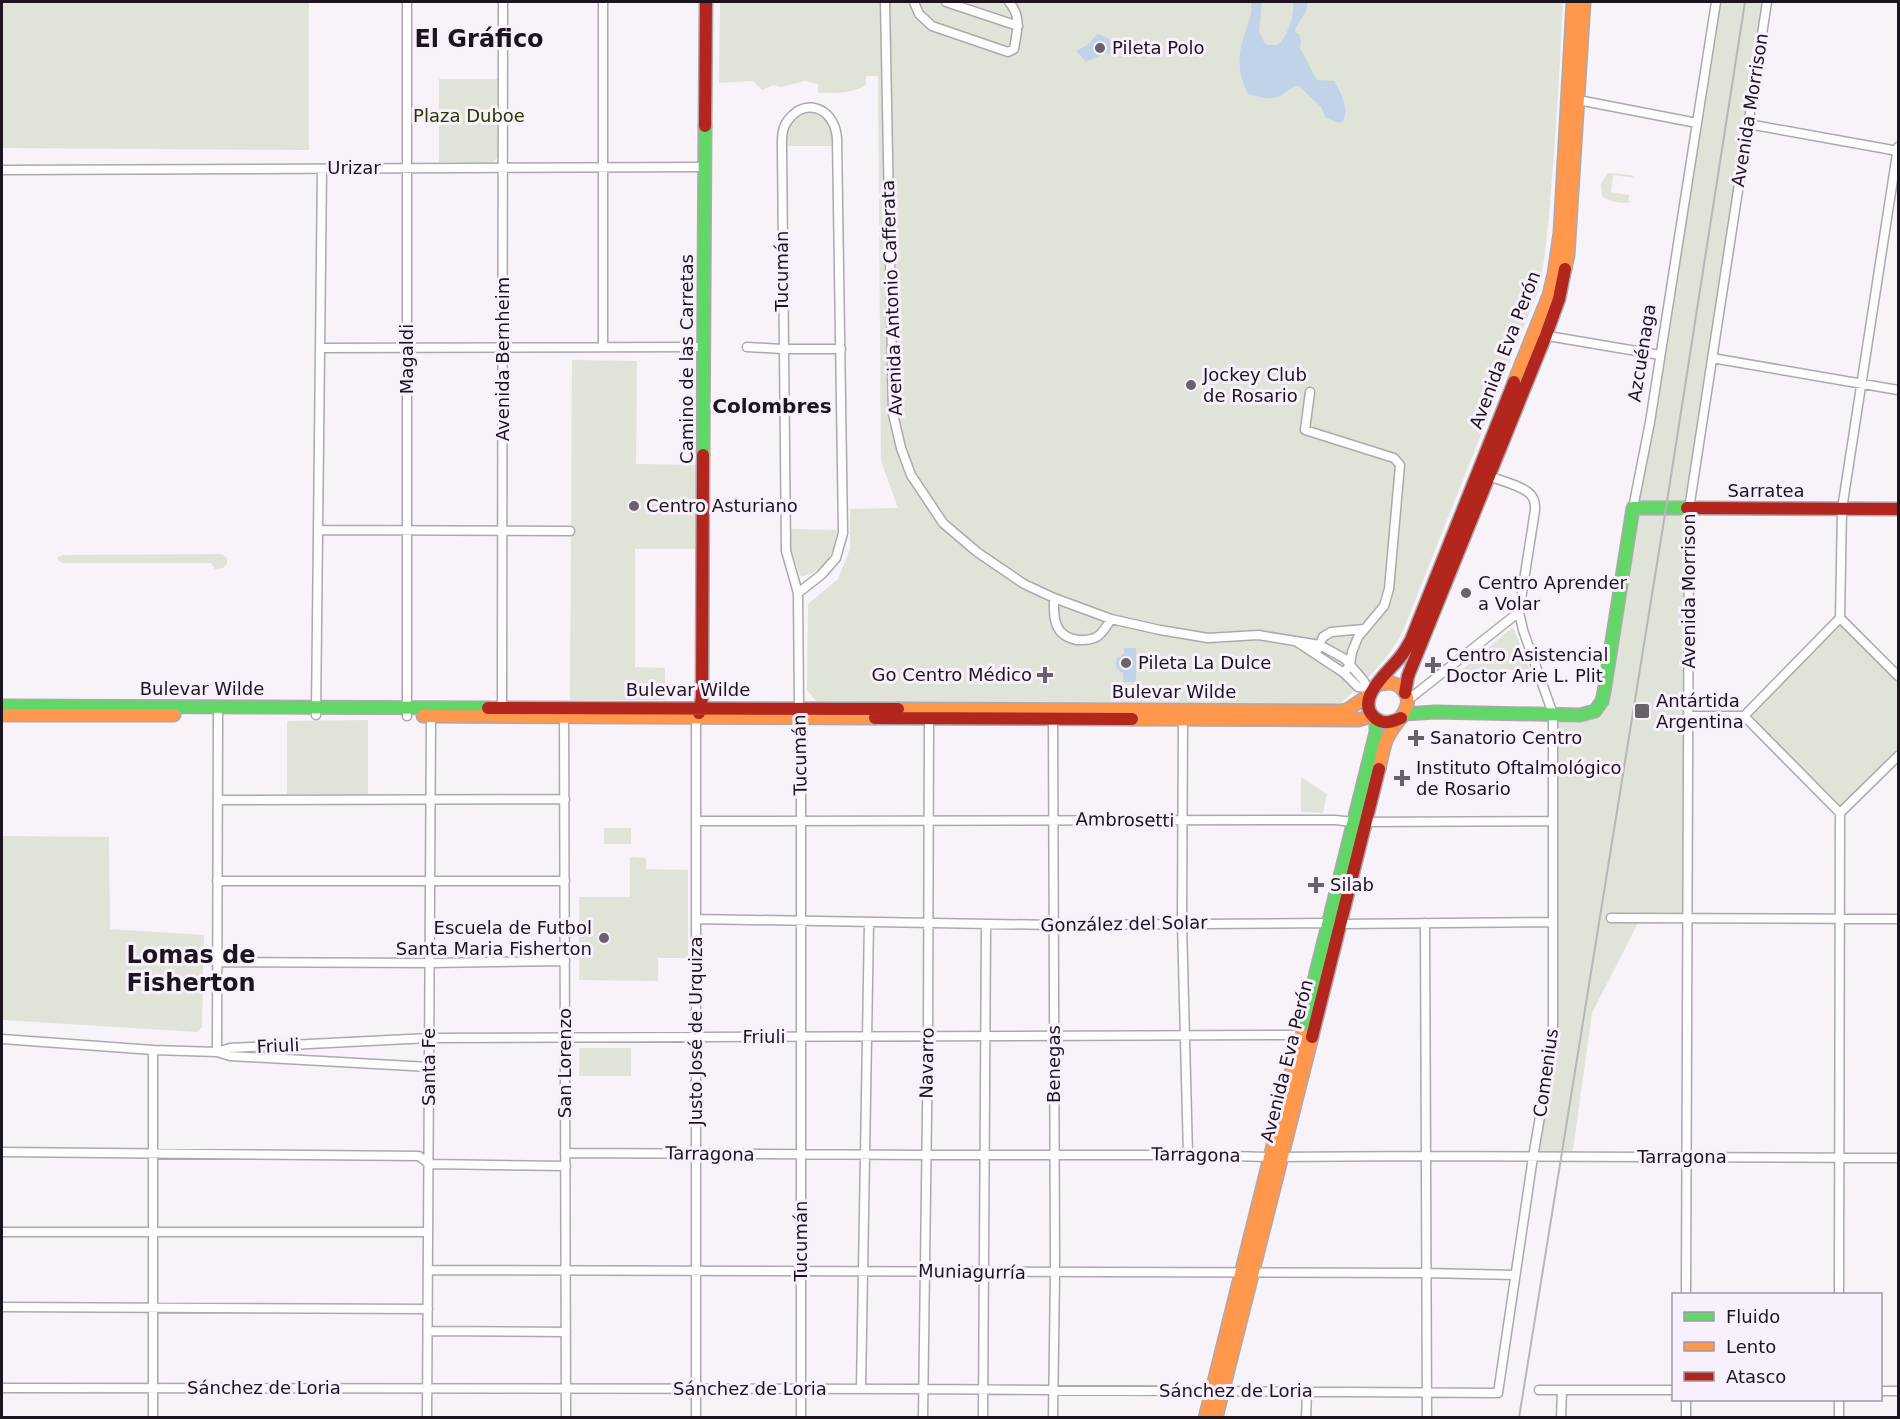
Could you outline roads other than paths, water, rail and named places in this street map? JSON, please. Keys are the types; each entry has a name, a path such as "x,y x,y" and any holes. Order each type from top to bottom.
{"main road":[{"name":"Camino de las Carretas","path":"699,712 702,698 706,2"},
{"name":"Avenida Eva Perón","path":"1371,690 1402,655 1411,640 1483,474 1540,334 1559,299 1568,255 1573,99 1573,2"},
{"name":"Avenida Eva Perón","path":"1573,99 1584,2"},
{"name":"Avenida Eva Perón","path":"1359,822 1387,736 1406,705 1408,676 1483,474"},
{"name":"Sarratea","path":"1633,508 1899,509"},
{"name":"Azcuénaga","path":"1553,714 1588,714 1598,708 1604,692 1633,508"},
{"path":"1391,683 1402,688 1406,705 1389,723 1374,717 1368,709 1371,690 1391,683"},
{"name":"Bulevar Wilde","path":"2,706 407,712 1183,715 1340,711 1347,710 1371,690"},
{"path":"1406,705 1435,712 1553,714"},
{"name":"Bulevar Wilde","path":"2,716 218,715 316,711"},
{"name":"Bulevar Wilde","path":"407,712 430,716 502,712"},
{"name":"Bulevar Wilde","path":"1183,715 1358,720 1374,717"},
{"name":"Avenida Eva Perón","path":"1205,1418 1217,1390 1359,822 1376,732 1374,717"},
{"name":"Avenida Eva Perón","path":"1216,1418 1217,1390"}],"street":[{"name":"Magaldi","path":"407,2 407,712"},
{"name":"Avenida Bernheim","path":"502,712 503,2"},
{"path":"603,2 603,347"},
{"name":"Avenida Antonio Cafferata","path":"885,2 893,414 901,448 911,475 943,523 1006,573 1054,598 1112,620 1160,630 1208,638 1258,635 1320,645 1345,659 1371,690"},
{"path":"914,2 919,14 932,26 1008,52 1014,49 1018,26 1017,11 1009,2"},
{"path":"946,2 1018,26"},
{"name":"Azcuénaga","path":"1633,508 1650,422 1716,2"},
{"name":"Avenida Morrison","path":"1686,1293 1689,508 1767,2"},
{"path":"1573,99 1697,123"},
{"name":"Tucumán","path":"801,1418 800,713 798,593 786,551 782,349 782,133 795,113 808,108 825,112 832,119 836,128 841,349"},
{"path":"1744,716 1840,618 1842,509 1898,150 1748,124"},
{"name":"Urizar","path":"2,170 706,167"},
{"path":"316,711 322,169"},
{"path":"1540,334 1660,356"},
{"path":"321,348 705,347"},
{"path":"747,347 841,349 843,533 836,558 798,593"},
{"path":"1712,358 1899,390"},
{"path":"1310,392 1305,429 1394,458 1400,465 1389,589 1384,606 1358,637 1350,664 1344,673"},
{"path":"1406,705 1519,612 1535,510 1534,500 1524,490 1483,474"},
{"path":"319,530 570,531"},
{"path":"1054,598 1054,615 1060,632 1071,639 1091,641 1102,633 1112,620"},
{"name":"Comenius","path":"1498,1393 1533,1157 1553,1042 1553,714 1523,630 1519,612"},
{"path":"1840,618 1899,676"},
{"path":"1315,654 1323,637 1331,632 1364,629"},
{"name":"Avenida Antonio Cafferata","path":"1297,642 1344,673 1358,687 1371,690"},
{"name":"San Lorenzo","path":"564,712 566,1418"},
{"name":"Justo José de Urquiza","path":"696,1418 696,726 699,712"},
{"name":"Navarro","path":"923,1418 929,714"},
{"path":"217,1052 218,715"},
{"name":"Benegas","path":"1053,715 1055,1273 1053,1418"},
{"path":"1183,715 1182,923 1188,1155"},
{"name":"Santa Fe","path":"427,1418 430,716"},
{"path":"1688,716 1744,716 1840,813 1839,1293"},
{"path":"1840,813 1899,756"},
{"path":"218,800 565,799"},
{"name":"Ambrosetti","path":"696,821 1553,821"},
{"path":"217,881 430,883 565,881"},
{"path":"1611,918 1899,919"},
{"name":"González del Solar","path":"696,919 986,925 1553,922"},
{"path":"861,1389 869,922"},
{"path":"1425,923 1427,1418"},
{"path":"983,1418 986,925"},
{"path":"217,962 565,961"},
{"name":"Friuli","path":"217,1052 230,1048 429,1038 1054,1038 1306,1035"},
{"path":"2,1039 153,1050 217,1052 230,1056 429,1066"},
{"path":"153,1050 153,1418"},
{"path":"2,1152 419,1156 429,1164 566,1166"},
{"name":"Tarragona","path":"566,1153 1899,1158"},
{"path":"2,1232 428,1232"},
{"name":"Muniagurría","path":"428,1270 1515,1275"},
{"path":"2,1307 428,1309"},
{"path":"428,1331 566,1332"},
{"name":"Sánchez de Loria","path":"2,1388 923,1389 1498,1393"},
{"path":"1539,1390 1672,1390"},
{"path":"1562,1390 1562,1418"},
{"path":"1306,1391 1306,1418"},
{"path":"1882,1391 1899,1391"},
{"path":"1686,1401 1686,1418"},
{"path":"1839,1401 1839,1418"}],"water":[{"path":"1251,2 1262,2 1259,31 1264,42 1268,45 1278,45 1290,25 1293,2 1308,2 1295,32 1299,34 1300,48 1317,80 1334,81 1339,90 1345,106 1343,121 1339,123 1326,118 1321,107 1299,86 1274,98 1248,94 1241,74 1240,60 1241,46 1250,17"},
{"name":"Pileta Polo","path":"1099,34 1117,43 1117,52 1115,54 1106,53 1086,62 1076,51 1089,44"},
{"name":"Pileta La Dulce","path":"1124,648 1136,648 1136,682 1123,682 1123,673 1116,667 1117,658 1124,654"}],"railway":[{"path":"1519,1418 1745,2"}],"place":[{"name":"Pileta Polo","path":"1100,48"},
{"name":"Jockey Club de Rosario","path":"1191,385"},
{"name":"Centro Asturiano","path":"634,506"},
{"name":"Centro Aprender a Volar","path":"1466,593"},
{"name":"Pileta La Dulce","path":"1126,663"},
{"name":"Centro Asistencial Doctor Arie L. Plit","path":"1433,665"},
{"name":"Go Centro Médico","path":"1045,675"},
{"name":"Antártida Argentina","path":"1642,711"},
{"name":"Sanatorio Centro","path":"1416,738"},
{"name":"Instituto Oftalmológico de Rosario","path":"1402,778"},
{"name":"Silab","path":"1316,885"},
{"name":"Escuela de Futbol Santa Maria Fisherton","path":"604,938"}],"district":[{"name":"El Gráfico","path":"479,39"},
{"name":"Colombres","path":"772,406"},
{"name":"Lomas de Fisherton","path":"191,969"}],"park label":[{"name":"Plaza Duboe","path":"469,116"}]}
